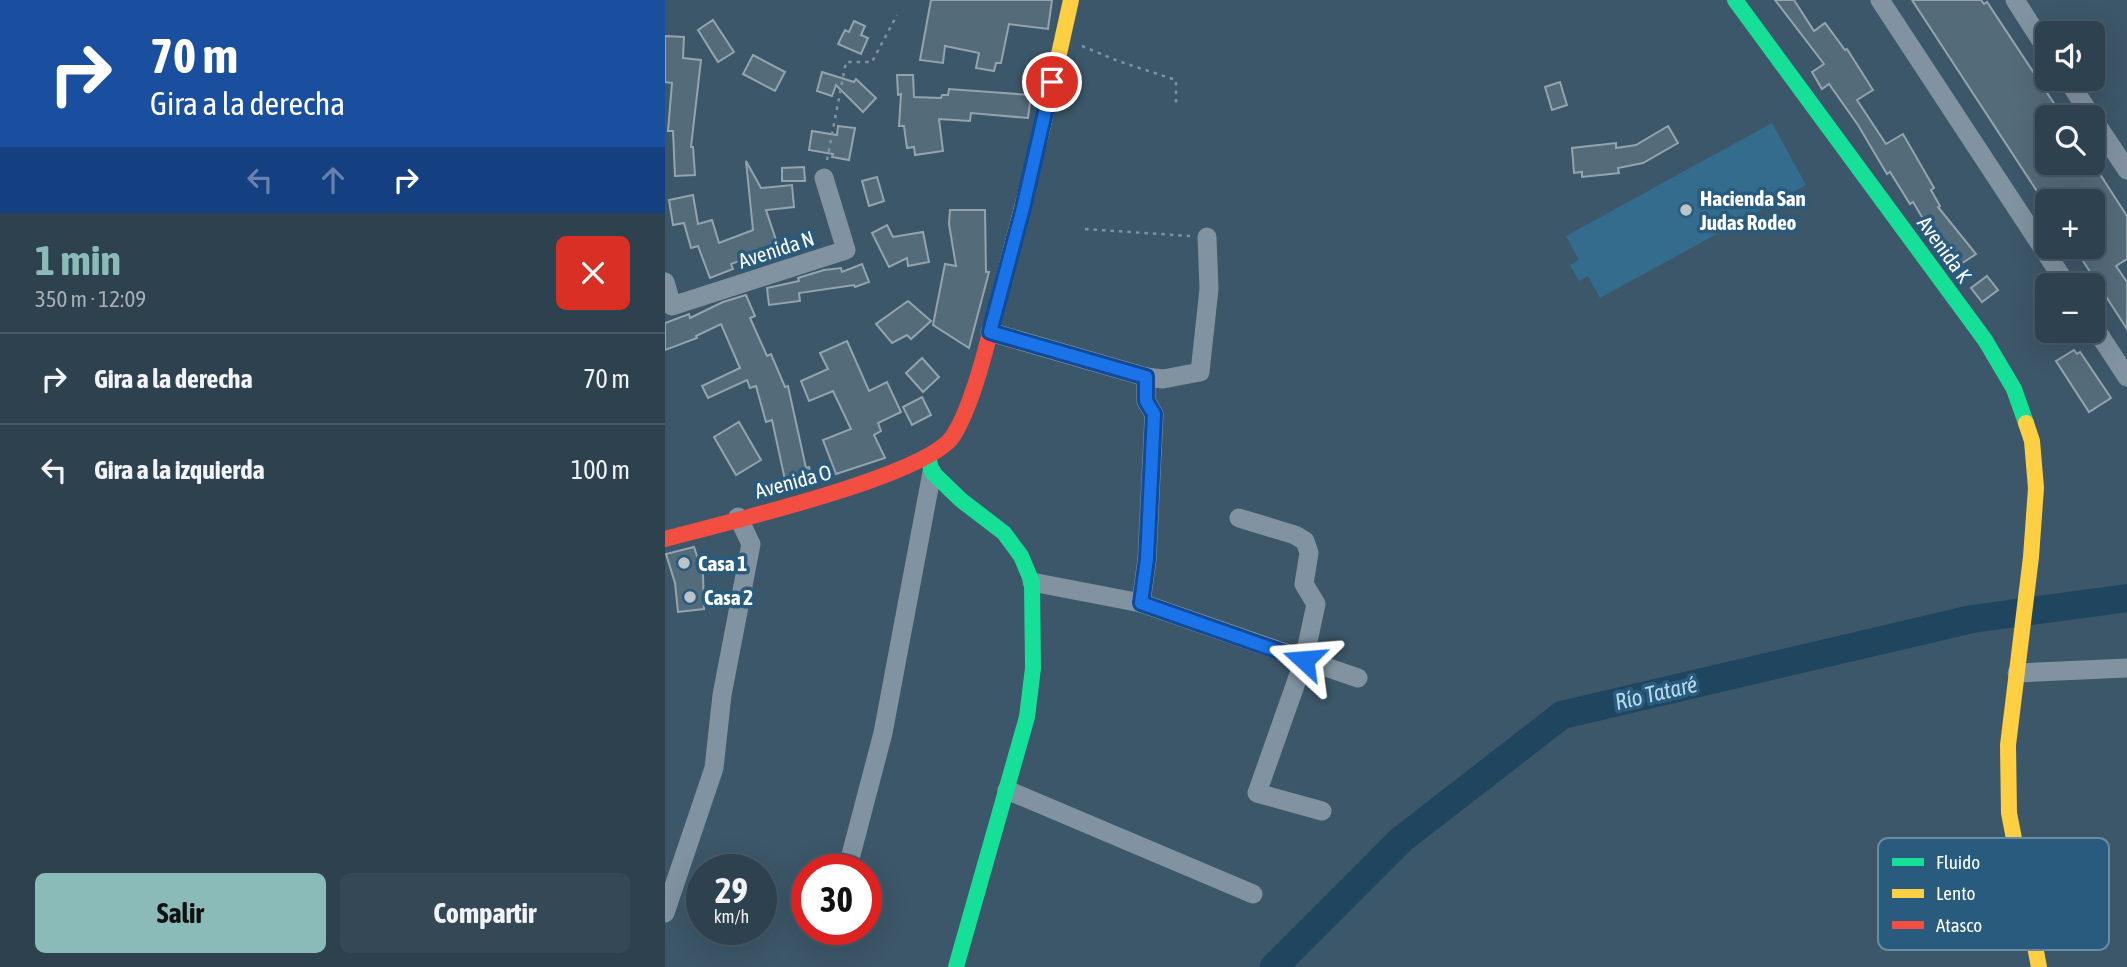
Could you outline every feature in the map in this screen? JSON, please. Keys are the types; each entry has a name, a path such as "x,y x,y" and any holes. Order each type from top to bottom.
{"street":[{"name":"Avenida O","path":"665,538 930,464 952,438 967,405 990,332 1023,208 1071,0"},
{"name":"Avenida K","path":"1735,0 1985,340 2014,389 2032,441 2036,488 2031,557 2008,745 2009,813 2014,838"},
{"path":"1880,0 2059,273"},
{"path":"2015,0 2035,31"},
{"path":"2105,136 2127,170"},
{"name":"Avenida N","path":"665,282 672,306 846,250 824,178"},
{"path":"990,332 1146,377 1163,379 1200,372 1209,289 1207,237"},
{"path":"2105,343 2127,377"},
{"path":"1141,603 1147,559 1154,414 1146,401 1146,377"},
{"path":"930,464 961,500 1004,534 1021,556 1032,582 1031,680 1027,717 956,967"},
{"path":"851,854 883,733 930,464"},
{"path":"665,914 714,768 722,695 751,544 738,517"},
{"path":"1239,518 1295,535 1305,541 1309,552 1304,584 1316,604 1304,660 1257,793 1322,811"},
{"path":"1032,582 1141,603 1358,678"},
{"path":"2017,673 2127,668"},
{"path":"1007,790 1253,894"}],"path":[{"path":"824,178 846,62 873,62 897,15"},
{"path":"1062,40 1176,80 1176,105"},
{"path":"1091,229 1092,221"},
{"path":"1085,229 1207,237"}],"shaded area":[{"name":"Hacienda San Judas Rodeo","path":"1772,123 1806,185 1600,298 1588,276 1579,281 1570,265 1579,260 1566,236"}],"building":[{"path":"931,0 1052,0 1048,29 1009,24 1001,63 996,63 994,71 976,68 979,53 945,46 943,63 920,60"},
{"path":"1775,0 1794,0 1814,31 1825,23 1845,50 1847,49 1873,90 1857,100 1886,144 1903,134 1934,188 1931,190 1940,206 1938,207 1976,254 1961,264 1947,244 1944,247 1932,234 1913,202 1910,204 1890,172 1887,174 1858,125 1829,84 1822,89 1812,72 1824,64"},
{"path":"1912,0 1987,2 2035,75 2035,91 2046,91 2055,105 2035,105 2035,175 2101,175 2127,216 2127,259 2116,266 2127,282 2127,329 2105,295 2105,273 2091,273 2082,259 2105,259 2105,189 2036,189"},
{"path":"713,20 734,52 718,62 698,30"},
{"path":"854,21 865,26 861,35 868,38 861,54 838,44 845,30 849,32"},
{"path":"665,36 684,37 683,58 701,60 691,147 695,175 675,176 673,131 668,131 672,83 665,82"},
{"path":"753,55 785,72 775,91 743,74"},
{"path":"822,72 854,82 856,79 876,98 863,112 836,85 832,96 817,91"},
{"path":"897,75 913,75 914,97 941,98 942,95 948,95 949,89 1031,95 1028,118 971,113 970,121 939,119 943,151 915,155 914,147 907,148 904,126 899,126 901,94 898,95"},
{"path":"1560,82 1567,105 1552,110 1545,87"},
{"path":"838,126 855,128 849,160 809,150 812,131 837,135"},
{"path":"1668,126 1678,143 1643,163 1618,168 1619,173 1582,177 1582,172 1574,173 1572,148 1616,143 1616,148 1636,145"},
{"path":"746,161 761,188 792,185 794,207 766,210 781,255 757,264 754,255 731,264 733,269 710,278 698,246 691,248 684,223 673,225 669,200 693,195 698,224 712,220 719,243 753,230"},
{"path":"804,167 805,181 782,181 782,168"},
{"path":"877,177 884,201 869,206 862,181"},
{"path":"950,210 985,210 986,272 989,272 969,348 933,325 945,264 956,266 949,224"},
{"path":"887,225 893,237 923,232 929,262 908,266 907,258 889,267 872,233"},
{"path":"862,264 869,282 855,287 799,293 800,301 769,305 767,288 799,281 798,278 824,270 841,268 842,272"},
{"path":"1987,276 1998,290 1982,302 1971,288"},
{"path":"746,295 755,316 750,318 767,356 771,354 785,387 788,386 806,468 809,467 813,482 787,489 772,420 766,422 756,386 750,388 747,380 708,398 702,386 740,368 721,324 696,336 697,338 665,350 665,323 689,314 690,318 723,302"},
{"path":"908,301 931,321 911,339 907,335 892,343 876,324"},
{"path":"847,341 869,391 887,382 901,412 878,423 881,431 874,435 885,458 836,474 823,440 851,429 833,391 809,401 801,381 828,369 820,353"},
{"path":"2074,350 2077,354 2080,352 2111,398 2089,412 2056,361"},
{"path":"922,358 939,377 923,392 906,373"},
{"path":"922,397 931,415 912,425 903,407"},
{"path":"739,422 761,460 736,475 714,437"},
{"path":"694,547 703,574 704,609 678,612 675,583 666,554"}],"waterway":[{"name":"Río Tataré","path":"1274,967 1402,839 1562,715 1972,619 2127,598"}],"traffic: fast":[{"path":"1735,0 1985,340 2014,389 2026,423"},
{"path":"928,457 932,472 961,500 1004,533 1021,556 1032,582 1033,668 1027,717 956,967"}],"traffic: slow":[{"path":"998,300 1042,130 1071,0"},
{"path":"2014,838 2009,813 2008,745 2031,557 2036,488 2032,441 2026,423"},
{"path":"2036,950 2039,967"}],"traffic: jam":[{"path":"665,539 773,511 864,483 935,452 953,436 967,407 980,371 998,300"}],"place":[{"name":"Hacienda San Judas Rodeo","path":"1686,210"},
{"name":"Casa 1","path":"684,563"},
{"name":"Casa 2","path":"690,597"}],"route":[{"path":"1052,82 1023,208 990,332 1146,377 1146,401 1154,414 1147,559 1141,603 1304,660"}]}
